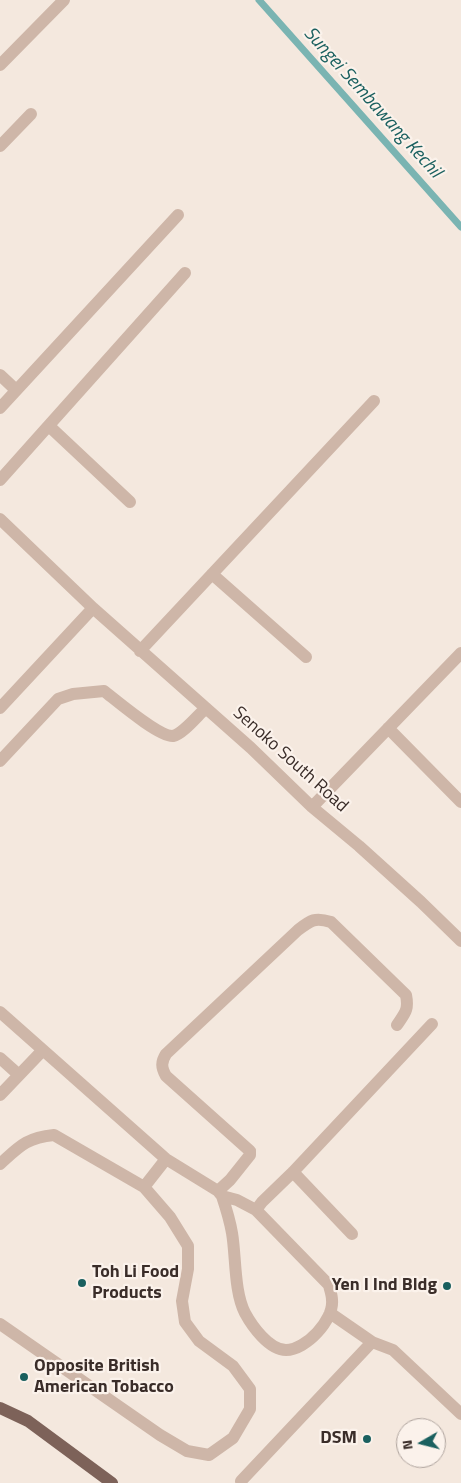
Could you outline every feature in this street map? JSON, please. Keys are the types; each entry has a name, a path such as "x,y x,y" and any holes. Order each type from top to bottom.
{"main road":[{"path":"0,1408 28,1421 112,1483"}],"street":[{"path":"0,65 64,0"},
{"path":"0,146 31,114"},
{"path":"0,408 178,215"},
{"path":"0,480 185,273"},
{"path":"0,375 16,390"},
{"path":"140,651 374,401"},
{"path":"48,426 130,502"},
{"name":"Senoko South Road","path":"0,519 93,608 251,748 312,807 359,846 461,941"},
{"path":"212,574 306,657"},
{"path":"0,708 93,608"},
{"path":"312,807 461,653"},
{"path":"0,761 58,699 73,694 104,691 160,733 172,736 180,733 206,708"},
{"path":"388,728 461,802"},
{"path":"220,1193 250,1155 250,1151 166,1076 162,1069 162,1061 166,1054 298,930 310,921 320,918 331,922 406,995 408,1004 406,1012 397,1025"},
{"path":"0,1012 166,1159 220,1193 256,1210 329,1285 332,1300 330,1313 324,1326 300,1347 285,1350 270,1344 257,1331 244,1311 238,1286 232,1232 220,1193"},
{"path":"256,1210 432,1024"},
{"path":"0,1095 43,1050"},
{"path":"0,1058 19,1075"},
{"path":"0,1164 25,1142 38,1136 54,1135 144,1186 170,1217 188,1246 188,1269 182,1302 185,1322 198,1341 233,1366 250,1389 250,1409 233,1438 209,1455 187,1451 160,1435 0,1324"},
{"path":"144,1186 166,1159"},
{"path":"293,1172 352,1234"},
{"path":"330,1313 372,1342 393,1350 461,1414"},
{"path":"241,1481 372,1342"}],"waterway":[{"name":"Sungei Sembawang Kechil","path":"259,0 461,227"}],"place":[{"name":"Toh Li Food Products","path":"82,1283"},
{"name":"Yen I Ind Bldg","path":"447,1286"},
{"name":"Opposite British American Tobacco","path":"24,1377"},
{"name":"DSM","path":"367,1439"}]}
